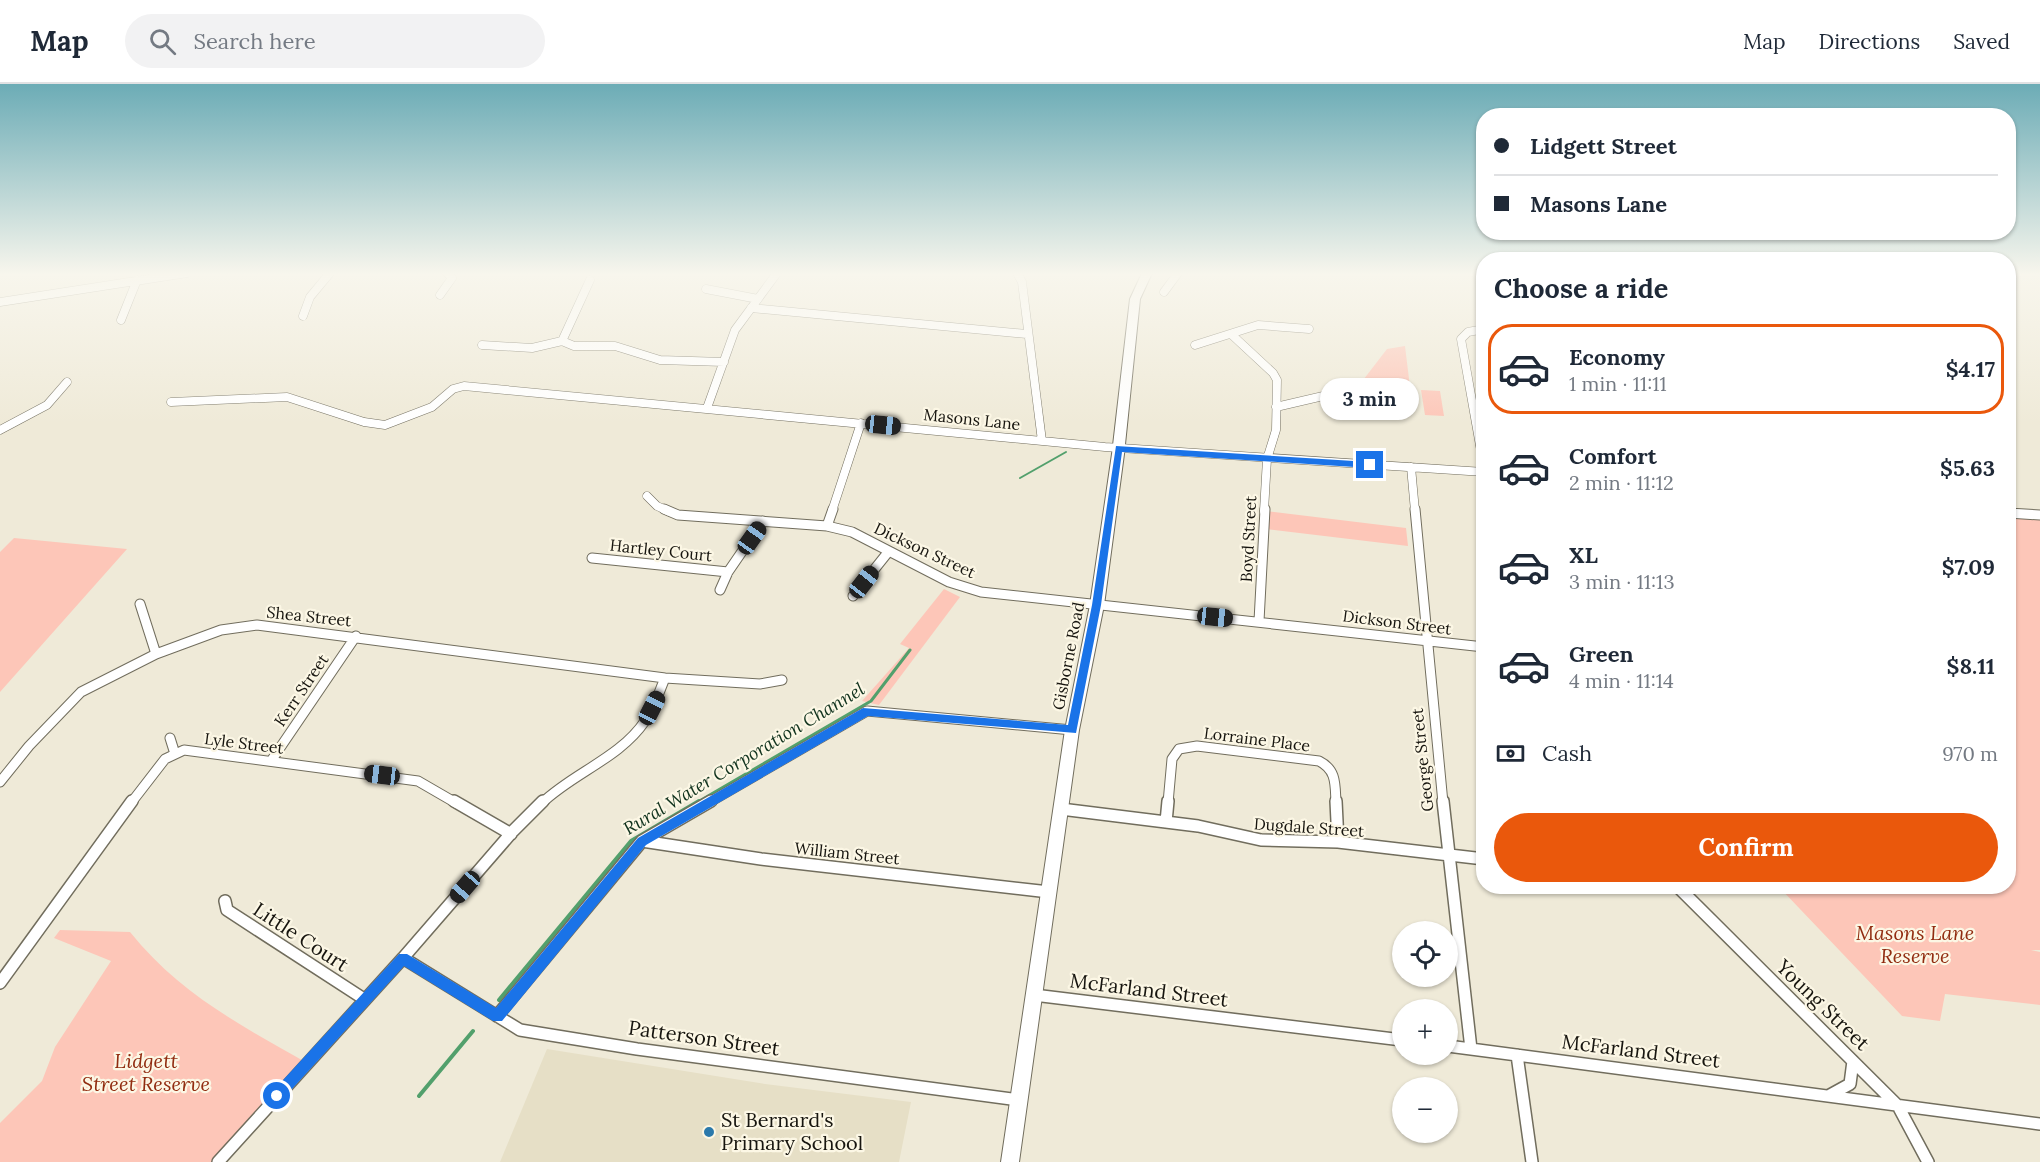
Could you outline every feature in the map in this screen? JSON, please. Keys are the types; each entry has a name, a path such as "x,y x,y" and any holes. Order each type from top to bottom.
{"main road":[{"name":"Gisborne Road","path":"1010,1162 1072,730 1096,605 1119,448 1132,323"}],"street":[{"path":"482,345 531,350 546,348 562,341 570,323"},
{"path":"707,408 735,330 740,323"},
{"path":"913,323 1027,334"},
{"path":"1026,323 1042,441"},
{"path":"1195,345 1258,325 1309,329"},
{"path":"1476,330 1468,332 1461,339 1476,424"},
{"name":"Boyd Street","path":"1231,334 1274,373 1277,380 1276,430 1267,459 1259,621"},
{"path":"562,341 574,346 615,346 660,360 724,362"},
{"path":"2,427 47,405 67,382"},
{"name":"Masons Lane","path":"171,402 287,397 364,422 385,425 432,407 459,387 707,408 1119,448 1267,459 1476,470"},
{"path":"1276,407 1336,393"},
{"path":"827,526 861,423"},
{"name":"George Street","path":"1411,467 1448,855 1471,1049"},
{"name":"Dickson Street","path":"647,496 657,506 678,514 827,526 852,532 966,589 1476,646"},
{"path":"2016,514 2040,515"},
{"name":"Hartley Court","path":"720,590 728,572 763,521"},
{"path":"853,596 889,550"},
{"name":"Hartley Court","path":"592,558 728,572"},
{"path":"140,604 156,654"},
{"name":"Shea Street","path":"0,782 29,746 81,692 156,654 221,630 257,625 356,636 665,678 760,684 782,680"},
{"name":"Kerr Street","path":"271,761 356,636"},
{"path":"218,1162 403,958 511,834 554,790 615,751 645,721 665,678"},
{"path":"497,1016 642,841 867,711 1072,730"},
{"path":"0,983 154,771 165,759 175,754 170,738"},
{"name":"Lorraine Place","path":"1166,822 1172,759 1179,749 1208,748 1319,761 1329,766 1334,775 1338,842"},
{"name":"Lyle Street","path":"175,754 184,750 418,781 511,834"},
{"name":"Dugdale Street","path":"1061,809 1198,826 1261,840 1338,842 1476,858"},
{"name":"William Street","path":"642,841 761,859 1049,892"},
{"name":"Young Street","path":"1685,894 1898,1106 1910,1124 1928,1162"},
{"name":"Little Court","path":"225,901 227,910 364,999"},
{"name":"Patterson Street","path":"403,958 520,1030 626,1048 1019,1100"},
{"name":"McFarland Street","path":"1034,995 1392,1039"},
{"name":"McFarland Street","path":"1458,1047 2040,1124"},
{"path":"1517,1055 1532,1162"},
{"path":"1830,1095 1850,1084 1853,1061"}],"shaded area":[{"name":"St Bernard's Primary School","path":"547,1049 765,1084 911,1102 899,1162 500,1162"}],"green space":[{"path":"1405,346 1413,412 1351,399 1350,392 1357,388 1387,349"},
{"path":"1421,390 1440,391 1444,416 1425,415"},
{"path":"1266,511 1406,528 1408,546 1265,529"},
{"name":"Masons Lane Reserve","path":"2016,516 2040,518 2040,950 2031,950 2040,952 2040,1005 1945,994 1940,1021 1902,1016 1786,894 2016,894"},
{"path":"14,538 127,549 0,692 0,552"},
{"path":"944,589 960,597 879,705 862,701 909,648 900,644"},
{"name":"Lidgett Street Reserve","path":"60,930 130,932 149,954 190,990 234,1021 307,1063 218,1162 0,1162 0,1123 42,1081 55,1047 111,961 54,938"}],"waterway":[{"name":"Rural Water Corporation Channel","path":"1020,478 1066,452"},
{"name":"Rural Water Corporation Channel","path":"696,803 871,701 910,650"},
{"name":"Rural Water Corporation Channel","path":"499,1000 631,841 699,801"},
{"name":"Rural Water Corporation Channel","path":"419,1096 473,1031"}],"place":[{"name":"St Bernard's Primary School","path":"709,1132"}],"route":[{"path":"277,1096 403,958 497,1016 642,841 867,711 876,710 1072,730 1096,605 1119,448 1370,465"}]}
